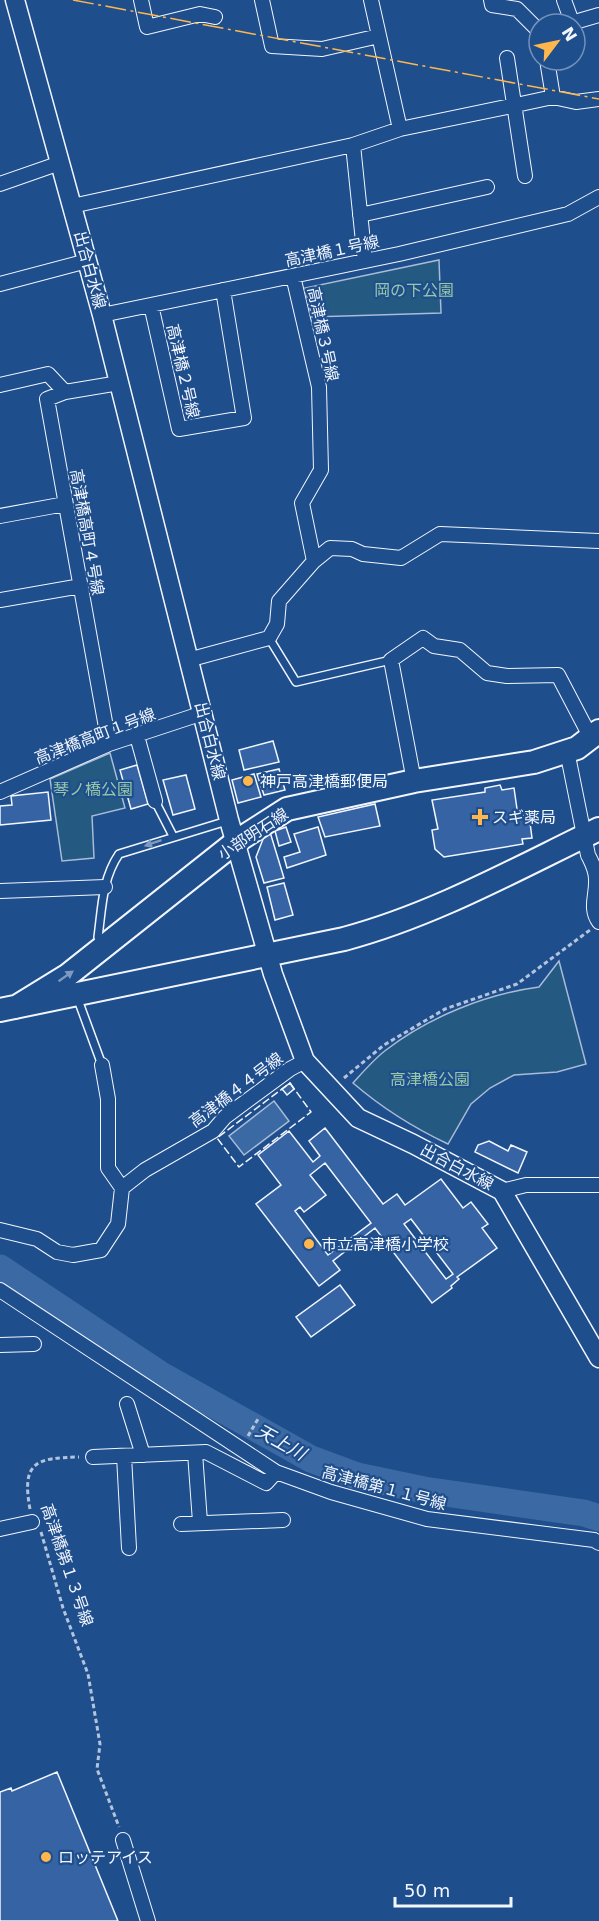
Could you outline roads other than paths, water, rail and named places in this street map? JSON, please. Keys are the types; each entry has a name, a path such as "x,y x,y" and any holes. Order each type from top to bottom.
{"main road":[{"name":"小部明石線","path":"8,1009 68,975 237,841 287,809 414,781 534,762 567,751 595,734"},
{"name":"小部明石線","path":"8,1009 268,955 389,927 466,893 592,832"}],"street":[{"name":"出合白水線","path":"15,0 102,315 229,820 237,841 268,955 305,1061 329,1090 358,1118 502,1191 599,1358"},
{"path":"141,0 147,27 200,14 214,17"},
{"path":"262,0 272,46 322,49 379,36"},
{"path":"371,0 400,129"},
{"path":"491,0 492,5 517,9 527,19"},
{"path":"507,58 516,105 525,176"},
{"path":"549,72 553,97"},
{"path":"72,206 353,145 400,129 553,97 576,102 599,99"},
{"path":"353,145 365,261"},
{"path":"0,184 60,163"},
{"path":"360,215 487,187"},
{"name":"高津橋１号線","path":"102,315 365,261 568,214 599,197"},
{"path":"0,284 87,261"},
{"name":"高津橋３号線","path":"293,276 319,387 321,470 302,503 314,561"},
{"name":"高津橋２号線","path":"151,305 179,429 244,418 223,290"},
{"path":"0,385 48,374 65,392 119,383"},
{"name":"高津橋高町４号線","path":"65,392 47,399 109,744"},
{"path":"0,516 65,504"},
{"path":"188,660 269,638 277,624 279,601 314,561 330,548 352,549 363,554 401,558 440,534 599,541"},
{"path":"0,600 81,586"},
{"path":"414,781 391,660 423,638 434,646 460,651 487,673 507,676 558,675 595,734"},
{"name":"高津橋高町１号線","path":"0,792 109,744 203,713"},
{"path":"137,736 154,801"},
{"path":"567,751 592,832 596,879 593,914 599,923"},
{"path":"0,891 105,887"},
{"name":"高津橋４４号線","path":"122,1188 145,1170 213,1131 225,1117 290,1069 305,1061"},
{"path":"0,1230 37,1239 57,1252 73,1255 101,1250 118,1224 122,1188 108,1168 108,1099 102,1065"},
{"path":"502,1191 526,1185 599,1185"},
{"name":"高津橋第１１号線","path":"0,1290 276,1472 331,1492 427,1519 594,1540 599,1543"},
{"path":"0,1345 34,1344"},
{"path":"127,1404 143,1455"},
{"path":"93,1457 206,1452 266,1483 276,1472"},
{"path":"195,1453 200,1522"},
{"path":"124,1456 129,1548"},
{"path":"182,1524 283,1520"},
{"path":"0,1529 32,1522"},
{"path":"123,1840 148,1921"}],"lane":[{"path":"269,638 296,682 391,660"},
{"path":"154,801 173,836"},
{"path":"102,946 98,937 105,887 110,868 119,854 229,820"},
{"path":"76,994 102,1065"}],"waterway":[{"name":"天上川","path":"0,1268 161,1375 311,1459 357,1476 424,1490 584,1513 599,1518"}],"place":[{"name":"神戸高津橋郵便局","path":"248,781"},
{"name":"スギ薬局","path":"480,817"},
{"name":"市立高津橋小学校","path":"309,1244"},
{"name":"ロッテアイス","path":"46,1857"}],"park label":[{"name":"岡の下公園","path":"414,290"},
{"name":"琴ノ橋公園","path":"93,789"},
{"name":"高津橋公園","path":"430,1079"}]}
